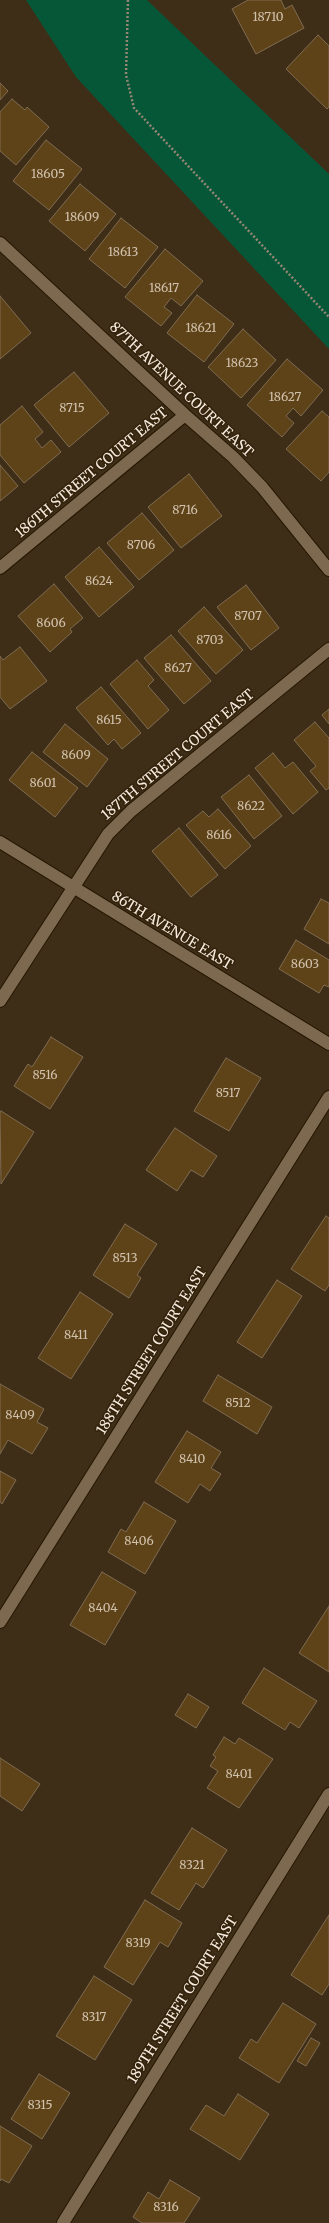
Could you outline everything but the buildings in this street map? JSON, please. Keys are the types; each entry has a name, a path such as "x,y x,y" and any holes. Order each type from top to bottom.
{"street":[{"name":"87TH AVENUE COURT EAST","path":"0,243 233,457 262,487 329,570"},
{"name":"186TH STREET COURT EAST","path":"0,568 186,415"},
{"name":"187TH STREET COURT EAST","path":"0,1001 108,834 131,811 329,649"},
{"name":"86TH AVENUE EAST","path":"0,842 72,888 329,1044"},
{"name":"188TH STREET COURT EAST","path":"0,1622 329,1097"},
{"name":"189TH STREET COURT EAST","path":"63,2223 329,1794"}],"path":[{"path":"128,0 126,75 134,108 329,317"}],"green space":[{"path":"26,0 147,0 329,174 329,349 76,77"}]}
